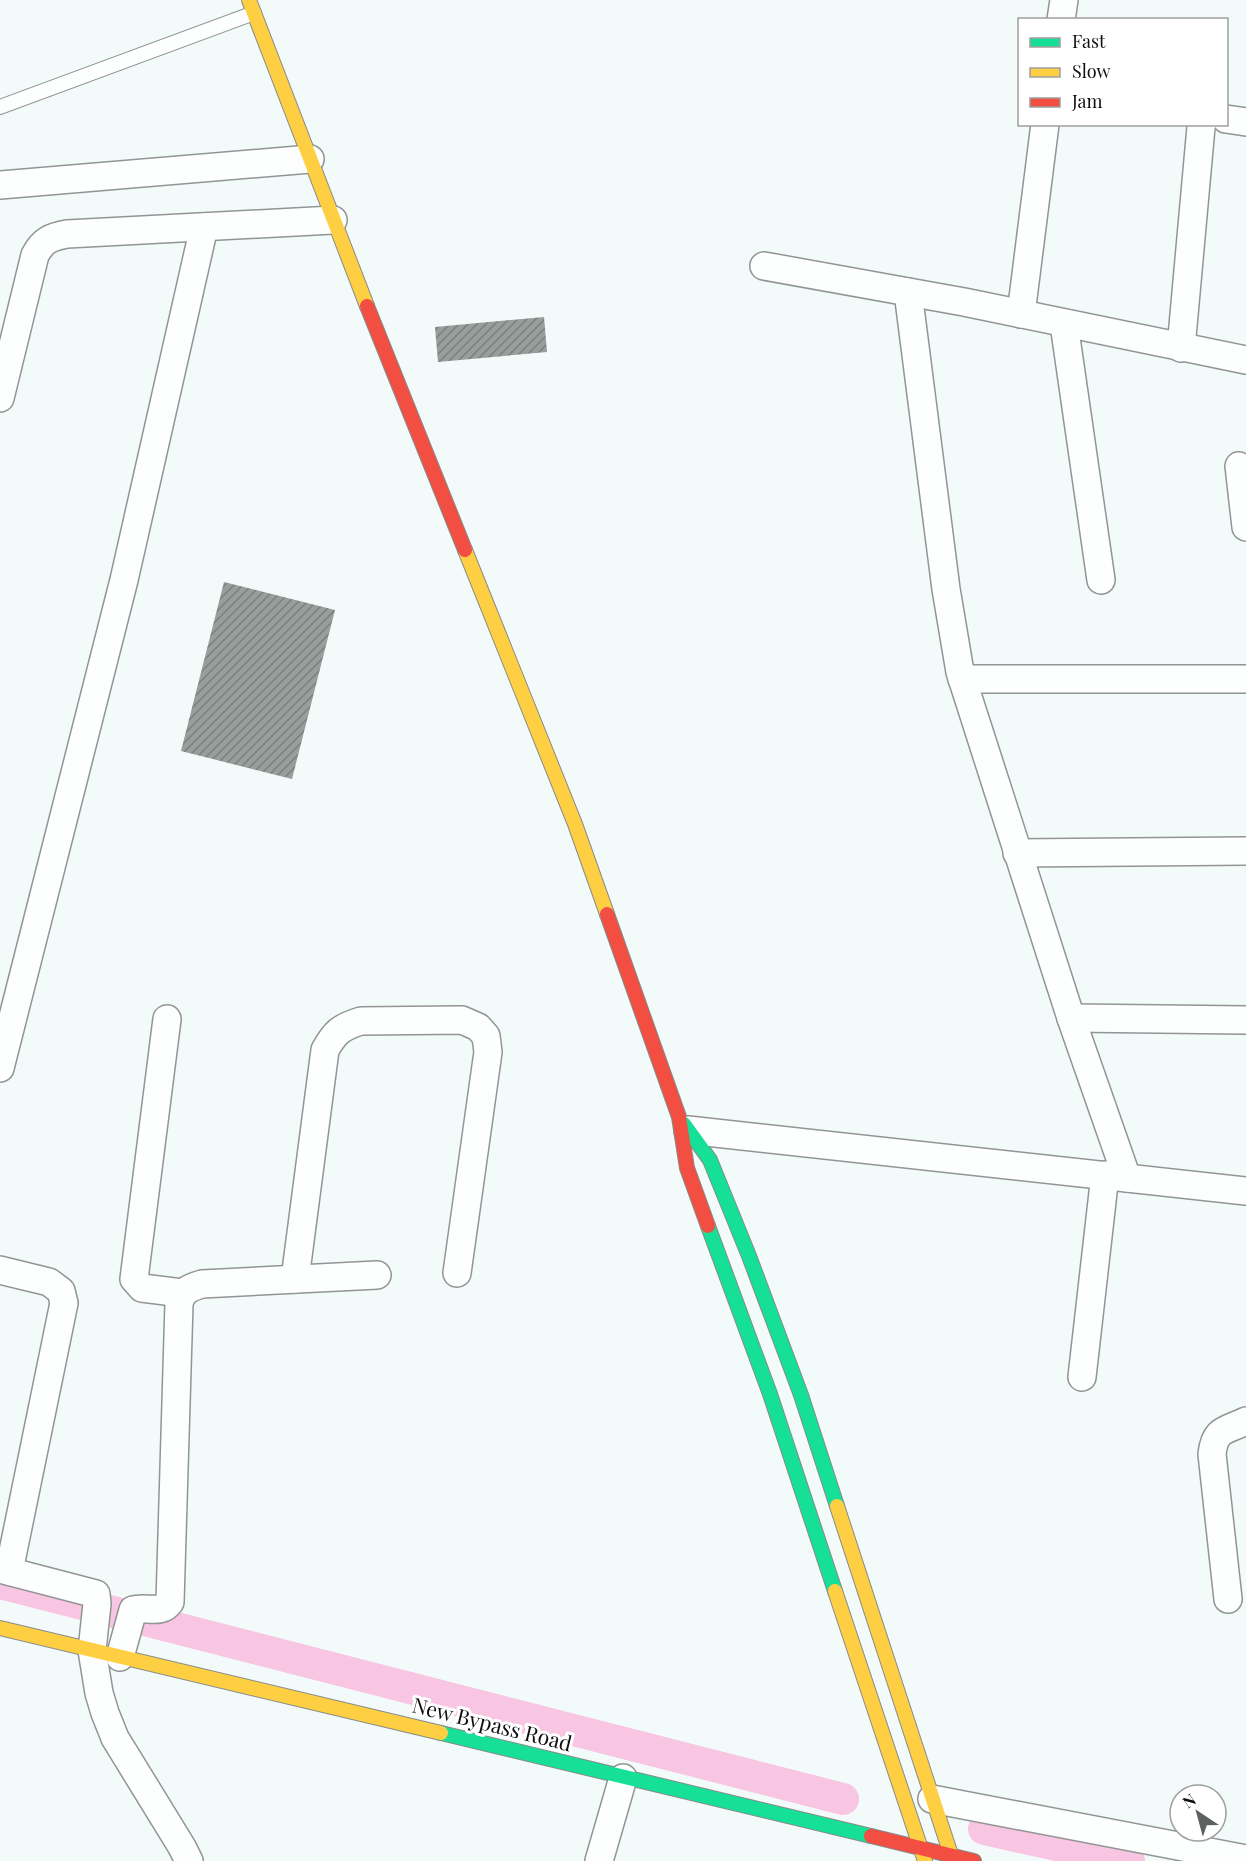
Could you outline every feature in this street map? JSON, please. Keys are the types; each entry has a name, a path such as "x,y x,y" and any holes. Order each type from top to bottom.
{"street":[{"path":"1061,18 1064,0"},
{"path":"252,6 333,220 575,824 684,1124 710,1161 801,1395 952,1858"},
{"path":"1228,119 1246,122"},
{"path":"1021,315 1045,126"},
{"path":"1181,348 1202,126"},
{"path":"0,185 310,159"},
{"path":"0,398 35,255 41,244 50,237 67,234 333,220"},
{"path":"0,1068 124,580 204,227"},
{"path":"764,266 908,292 1246,360"},
{"path":"908,292 946,589 962,679 1071,1018 1116,1177 1082,1377"},
{"path":"1064,324 1101,580"},
{"path":"1239,466 1246,527"},
{"path":"962,679 1246,679"},
{"path":"1017,853 1246,851"},
{"path":"1071,1018 1246,1020"},
{"path":"167,1019 135,1279 138,1285 142,1288 182,1293 202,1284 377,1275"},
{"path":"295,1279 325,1050 333,1036 346,1026 361,1021 462,1020 478,1027 486,1036 488,1052 457,1273"},
{"path":"684,1124 1246,1191"},
{"path":"684,1124 687,1168 773,1404 924,1855"},
{"path":"0,1270 49,1282 61,1291 64,1303 62,1321 5,1570 96,1594 92,1650 99,1693 115,1738 189,1861"},
{"path":"120,1657 128,1621 137,1609 160,1610 170,1602 179,1314 182,1293"},
{"path":"1228,1599 1212,1454 1213,1441 1218,1434 1246,1420"},
{"name":"New Bypass Road","path":"0,1628 623,1778 924,1855 974,1861"},
{"path":"599,1861 623,1778"},
{"path":"932,1799 1246,1859"}],"lane":[{"path":"0,107 252,6"}],"building":[{"path":"544,317 547,352 438,362 435,327"},
{"path":"224,582 335,610 292,779 181,751"}],"waterway":[{"path":"0,1583 843,1799"},
{"path":"984,1829 1129,1861"}],"traffic: fast":[{"path":"684,1124 710,1160 749,1256 801,1395 837,1506"},
{"path":"708,1226 770,1394 835,1591"},
{"path":"441,1733 871,1836"}],"traffic: slow":[{"path":"249,0 367,306"},
{"path":"465,550 575,824 607,914"},
{"path":"837,1506 953,1861"},
{"path":"835,1591 925,1861"},
{"path":"0,1628 441,1733"}],"traffic: jam":[{"path":"367,306 465,550"},
{"path":"607,914 679,1117 687,1168 708,1226"},
{"path":"871,1836 974,1861"}]}
